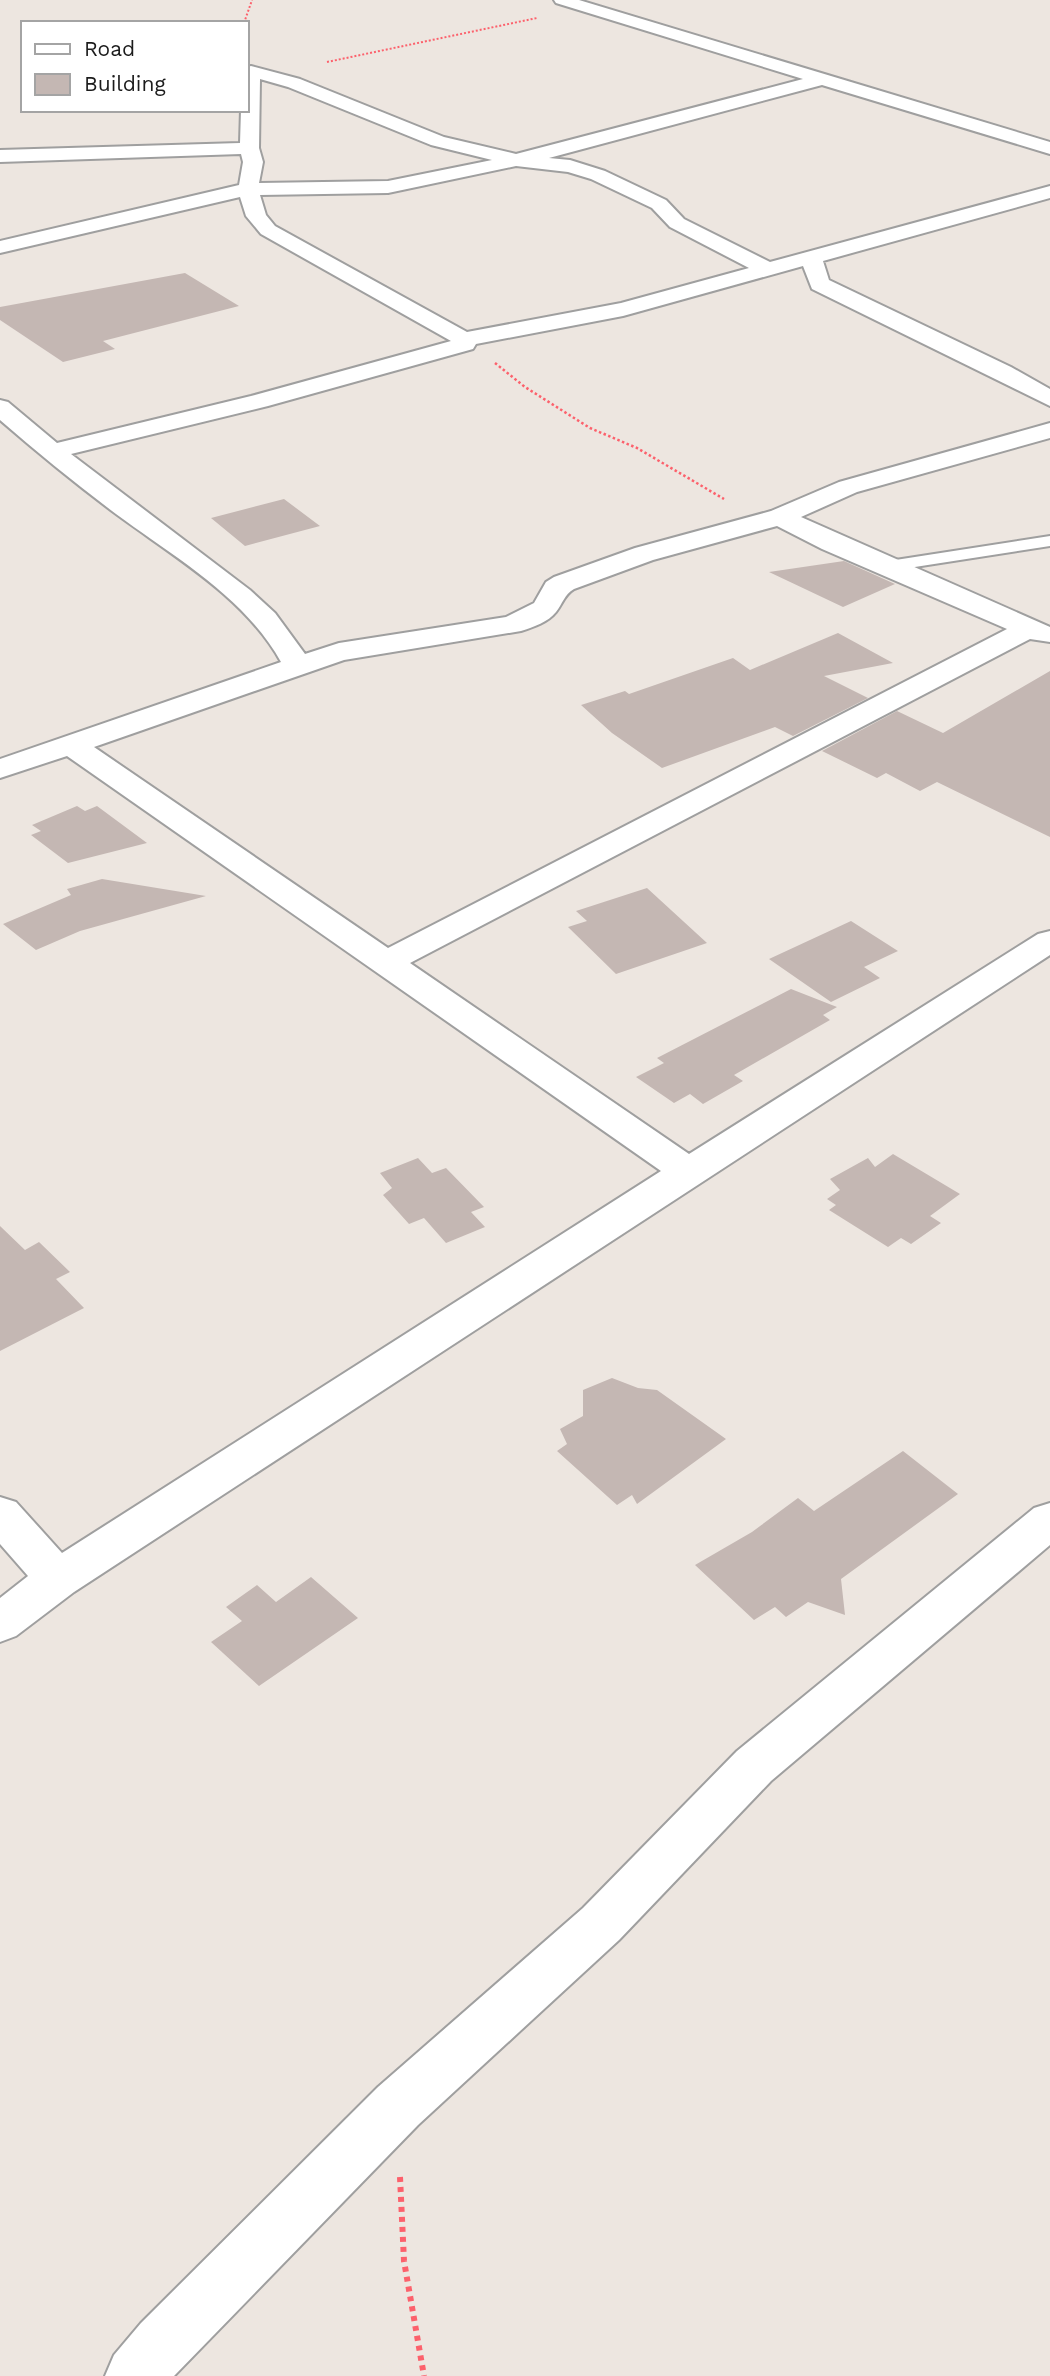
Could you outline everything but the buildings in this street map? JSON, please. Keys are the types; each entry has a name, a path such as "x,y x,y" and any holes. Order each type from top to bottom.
{"street":[{"path":"562,0 1050,148"},
{"path":"464,342 457,334 407,310 373,286 268,230 256,216 248,189 253,162 249,148 251,71 294,83 438,141 516,160 570,166 598,175 659,204 666,215 677,223 767,269"},
{"path":"0,247 248,189 388,187 516,160 826,78"},
{"path":"0,156 249,148"},
{"path":"52,451 144,430 464,342 623,309 811,258 937,220 1050,192"},
{"path":"811,258 820,284"},
{"path":"736,278 820,284 1003,372 1050,399"},
{"path":"0,407 52,451 224,582 274,629 292,653 297,666"},
{"path":"0,769 339,652 510,625 538,614 556,587 644,554 768,519 848,487 1050,430"},
{"path":"768,519 889,566 1040,633"},
{"path":"389,961 625,834 1040,633"},
{"path":"70,744 389,961 689,1172"},
{"path":"0,1623 58,1579 1050,941"},
{"path":"0,1514 58,1579"},
{"path":"135,2376 162,2344 398,2106 601,1924 754,1766 1050,1520"}],"lane":[{"path":"889,566 1050,541"}],"path":[{"path":"245,21 252,0"},
{"path":"321,62 385,52 586,8"},
{"path":"464,342 590,428 661,460 768,519"},
{"path":"398,2106 404,2261 424,2376"}]}
